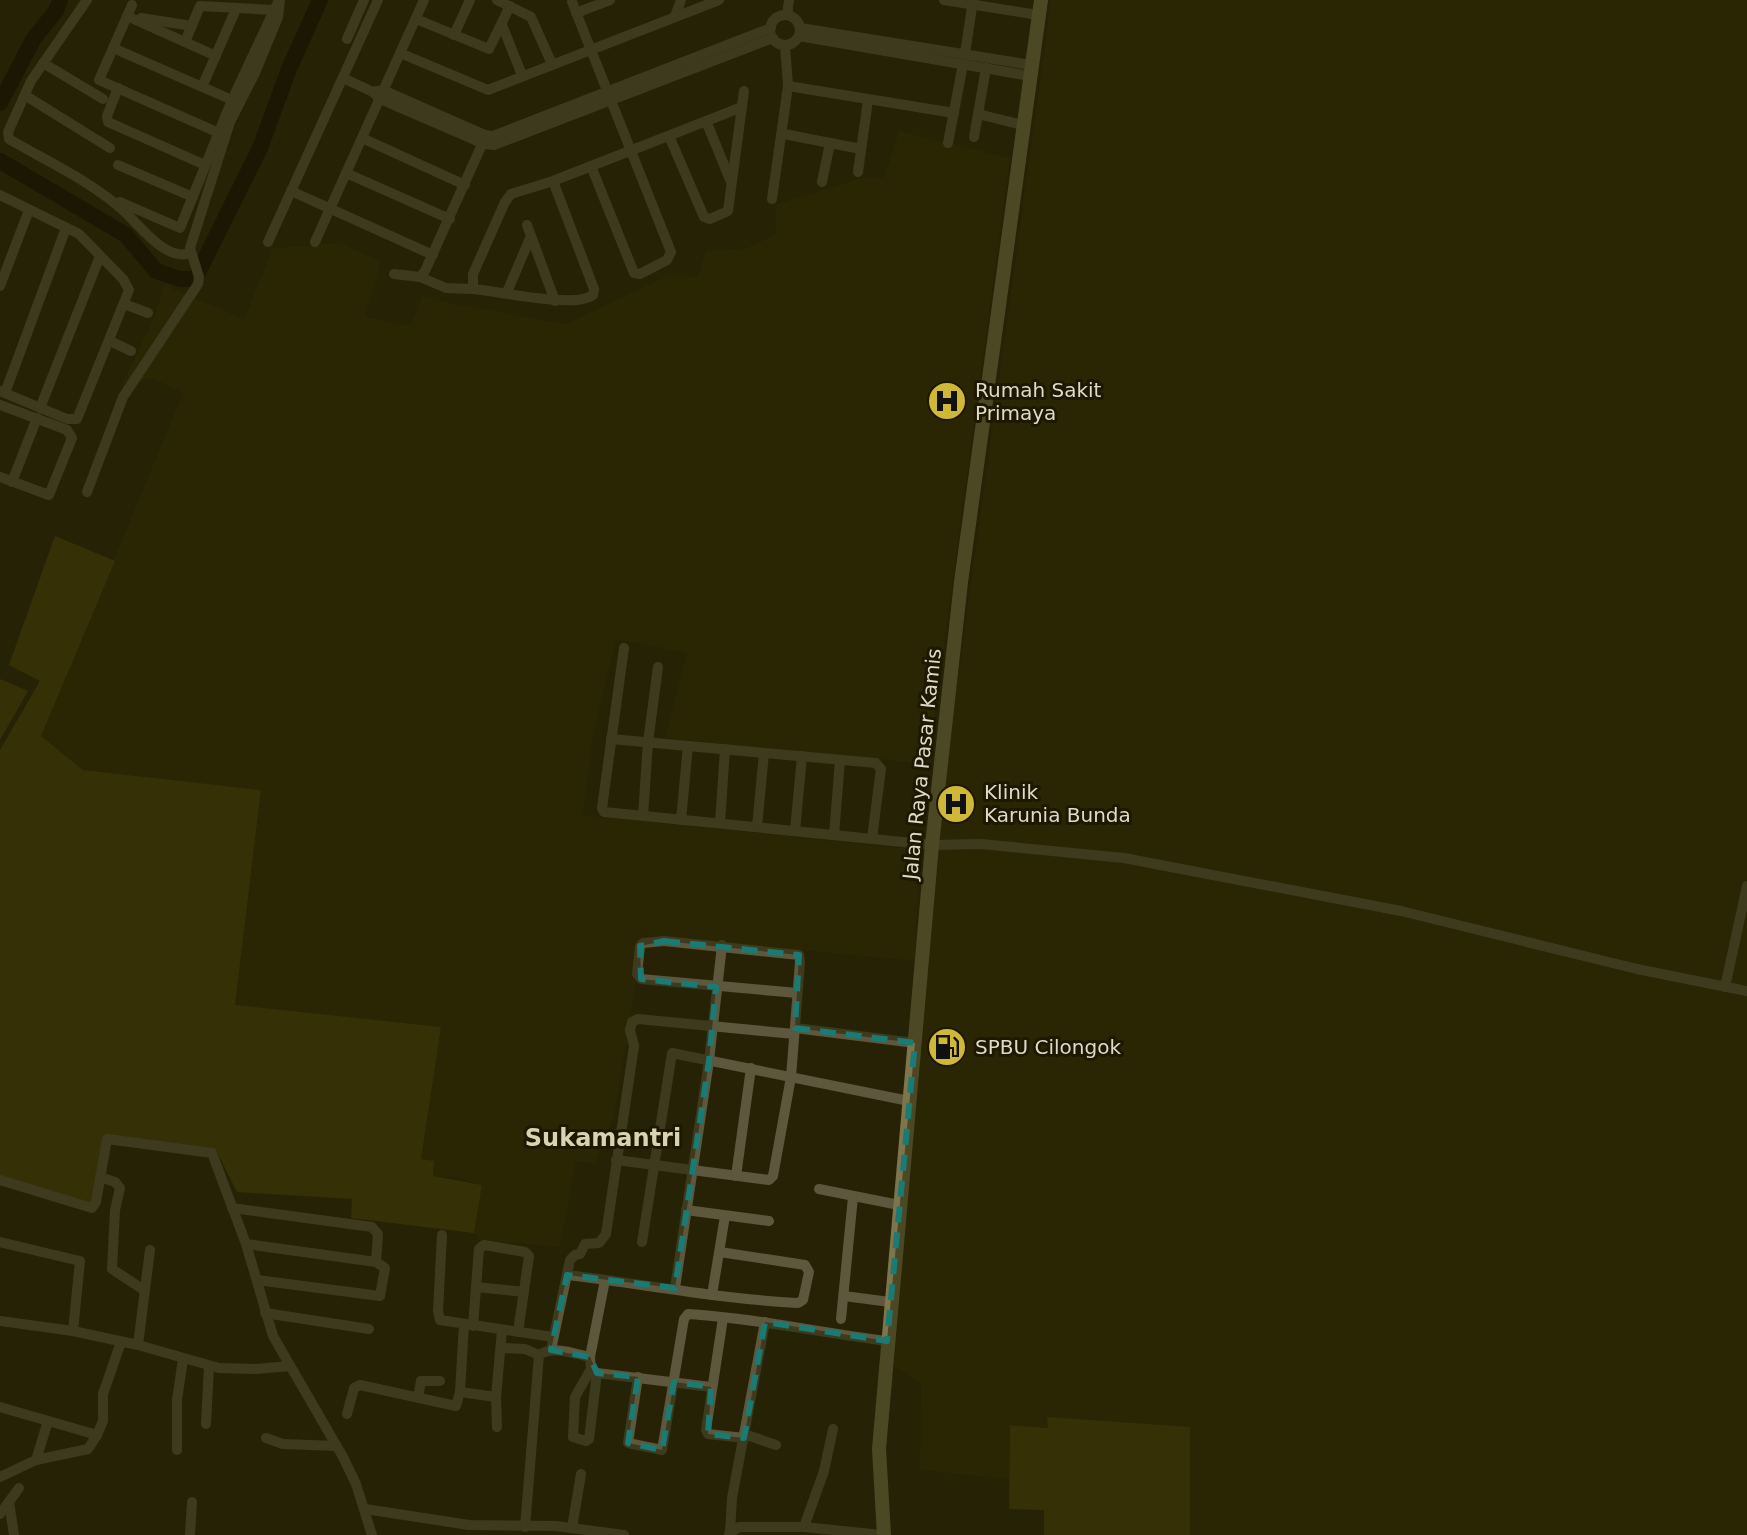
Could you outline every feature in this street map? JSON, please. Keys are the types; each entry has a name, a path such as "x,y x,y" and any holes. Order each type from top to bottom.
{"main road":[{"name":"Jalan Raya Pasar Kamis","path":"882,1535 879,1449 932,845 963,567 1040,7"}],"street":[{"path":"87,0 31,81 8,132 9,139 101,191 162,246 175,254 192,257"},
{"path":"120,202 180,228 232,100 279,0"},
{"path":"87,492 123,397 153,354 162,334 195,290 199,277 192,257 215,164 230,122 250,85 278,17 279,0"},
{"path":"347,39 364,0"},
{"path":"268,242 378,0"},
{"path":"315,242 362,138 378,94 424,0"},
{"path":"454,35 470,0"},
{"path":"497,0 531,17 552,64"},
{"path":"576,13 610,0"},
{"path":"675,16 681,0"},
{"path":"400,53 488,90 719,0"},
{"path":"787,15 789,0"},
{"path":"944,0 1040,7"},
{"path":"572,2 671,252 667,260 640,274 634,273 591,166"},
{"path":"948,143 973,2"},
{"path":"132,5 99,80 219,133"},
{"path":"185,42 200,6 273,10"},
{"path":"416,19 489,49 510,6"},
{"path":"202,87 236,9"},
{"path":"772,33 776,18 787,15 796,20 799,32 793,42 785,45"},
{"path":"127,16 192,26"},
{"path":"127,16 216,56"},
{"path":"501,25 522,75"},
{"path":"799,32 1030,71"},
{"path":"772,33 785,45 788,86 784,134 772,199"},
{"path":"420,277 450,219 484,140 610,96 772,33"},
{"path":"113,48 232,100"},
{"path":"43,63 103,99"},
{"path":"974,137 982,64"},
{"path":"343,78 484,140"},
{"path":"788,86 954,113"},
{"path":"118,88 107,116 108,122 205,165"},
{"path":"669,136 705,218 729,210 744,91"},
{"path":"26,96 110,148"},
{"path":"858,172 868,100"},
{"path":"473,289 473,274 508,197 742,107"},
{"path":"978,114 1023,125"},
{"path":"706,121 731,182"},
{"path":"784,134 861,149"},
{"path":"362,138 465,185"},
{"path":"822,182 830,143"},
{"path":"118,165 193,197"},
{"path":"346,173 450,219"},
{"path":"394,274 420,277 446,288 507,292 555,301 586,300 593,295 594,289 553,181"},
{"path":"291,191 433,255"},
{"path":"0,195 79,234 129,290 80,417 67,419 0,405"},
{"path":"0,286 29,210"},
{"path":"527,225 555,301"},
{"path":"0,477 47,496 52,493 72,435 2,392 66,228"},
{"path":"507,292 531,236"},
{"path":"12,482 100,256"},
{"path":"124,304 148,313"},
{"path":"110,341 131,351"},
{"path":"624,648 602,808 604,812 932,845 981,844 1124,858 1401,911 1623,966 1747,991"},
{"path":"643,816 648,742 658,667"},
{"path":"611,739 878,765 881,769 872,838"},
{"path":"681,820 688,746"},
{"path":"720,823 725,749"},
{"path":"757,827 764,753"},
{"path":"795,831 802,756"},
{"path":"834,835 840,760"},
{"path":"1725,987 1747,886"},
{"path":"616,1160 766,1180 773,1176 791,1077 800,962 799,955 722,945 655,941 647,941 640,946 637,974 641,979 797,993"},
{"path":"675,1288 709,1061 722,945"},
{"path":"551,1350 571,1257 580,1254 585,1244 599,1243 606,1234 634,1046 630,1030 632,1022 638,1019 915,1043"},
{"path":"642,1242 672,1053 909,1101"},
{"path":"736,1176 751,1068"},
{"path":"0,1180 92,1208 96,1202 105,1142 111,1138 212,1153 246,1244 273,1336 356,1484 372,1535"},
{"path":"100,1177 115,1182 120,1188 115,1210 112,1269 144,1290"},
{"path":"819,1189 899,1205"},
{"path":"841,1319 853,1197"},
{"path":"232,1208 372,1227 378,1234 376,1262"},
{"path":"686,1210 769,1221"},
{"path":"712,1295 725,1216"},
{"path":"442,1235 438,1317 442,1322 553,1337"},
{"path":"0,1242 80,1261 73,1331"},
{"path":"246,1244 376,1262 385,1268 382,1293 375,1297 257,1280"},
{"path":"347,1414 356,1385 453,1406 457,1404 479,1249 484,1245 527,1254 529,1260 518,1332"},
{"path":"138,1345 150,1250"},
{"path":"567,1275 712,1295 798,1303 803,1300 809,1272 805,1265 720,1252"},
{"path":"594,1371 575,1397 575,1440 588,1440 594,1371 590,1357 605,1280"},
{"path":"476,1287 524,1292"},
{"path":"844,1296 890,1302"},
{"path":"265,1313 369,1329"},
{"path":"638,1377 628,1443 660,1450 664,1447 685,1317 691,1314 887,1341"},
{"path":"723,1318 707,1432 745,1434 776,1445"},
{"path":"0,1321 73,1331 138,1345 209,1366 256,1369 290,1366"},
{"path":"765,1322 732,1498 734,1533 804,1527 882,1535"},
{"path":"497,1427 496,1397 502,1330"},
{"path":"0,1477 36,1460 88,1449 103,1421 103,1394 121,1342"},
{"path":"501,1348 525,1349 539,1355"},
{"path":"525,1527 539,1355 551,1350 590,1357"},
{"path":"177,1450 177,1400 183,1359"},
{"path":"206,1424 209,1366"},
{"path":"594,1371 711,1387"},
{"path":"418,1398 421,1381 440,1381"},
{"path":"460,1392 496,1397"},
{"path":"0,1407 97,1435"},
{"path":"36,1460 48,1421"},
{"path":"804,1527 824,1471 833,1429"},
{"path":"266,1438 283,1444 336,1446"},
{"path":"572,1528 581,1474"},
{"path":"0,1514 19,1488"},
{"path":"9,1502 14,1535"},
{"path":"190,1535 192,1502"},
{"path":"365,1509 495,1531 525,1527 572,1528 624,1535"}],"highlighted area":[{"path":"664,941 799,955 795,1028 915,1043 887,1341 765,1322 744,1438 708,1434 711,1387 674,1382 662,1450 628,1443 638,1377 597,1373 590,1357 551,1350 567,1275 675,1288 709,1061 716,987 641,979 640,946"}],"shaded area":[{"path":"1051,0 1747,0 1747,1535 1190,1535 1190,1427 1047,1418 1048,1428 1010,1425 1009,1479 920,1470 921,1383 894,1367 905,1211 946,766"},
{"path":"899,131 1010,158 928,764 665,738 687,653 616,639 593,736 583,815 920,850 915,961 644,935 614,1116 595,1163 576,1161 560,1247 479,1240 474,1233 482,1185 457,1178 432,1176 420,1159 441,1027 235,1006 261,790 83,770 41,736 183,393 152,378 120,388 154,318 164,285 244,319 273,248 341,243 381,262 365,317 411,326 422,296 566,324 667,276 698,277 706,251 747,248 776,234 775,205 858,179 884,177"},
{"path":"55,536 115,561 41,736 83,770 261,790 235,1005 441,1027 421,1159 434,1161 433,1176 482,1185 474,1233 351,1218 352,1199 237,1192 216,1150 103,1139 93,1204 0,1178 0,750 40,681 9,665"},
{"path":"0,679 28,691 0,740"},
{"path":"1047,1417 1190,1427 1190,1535 1044,1535 1044,1510 1009,1509 1010,1425 1048,1428"}],"waterway":[{"path":"0,103 34,38 56,11 60,0"},
{"path":"0,161 126,235 156,271 180,279 195,279 260,148 289,69 320,0"}],"place":[{"name":"Rumah Sakit Primaya","path":"947,401"},
{"name":"Klinik Karunia Bunda","path":"956,804"},
{"name":"SPBU Cilongok","path":"947,1047"}],"district":[{"name":"Sukamantri","path":"603,1138"}]}
